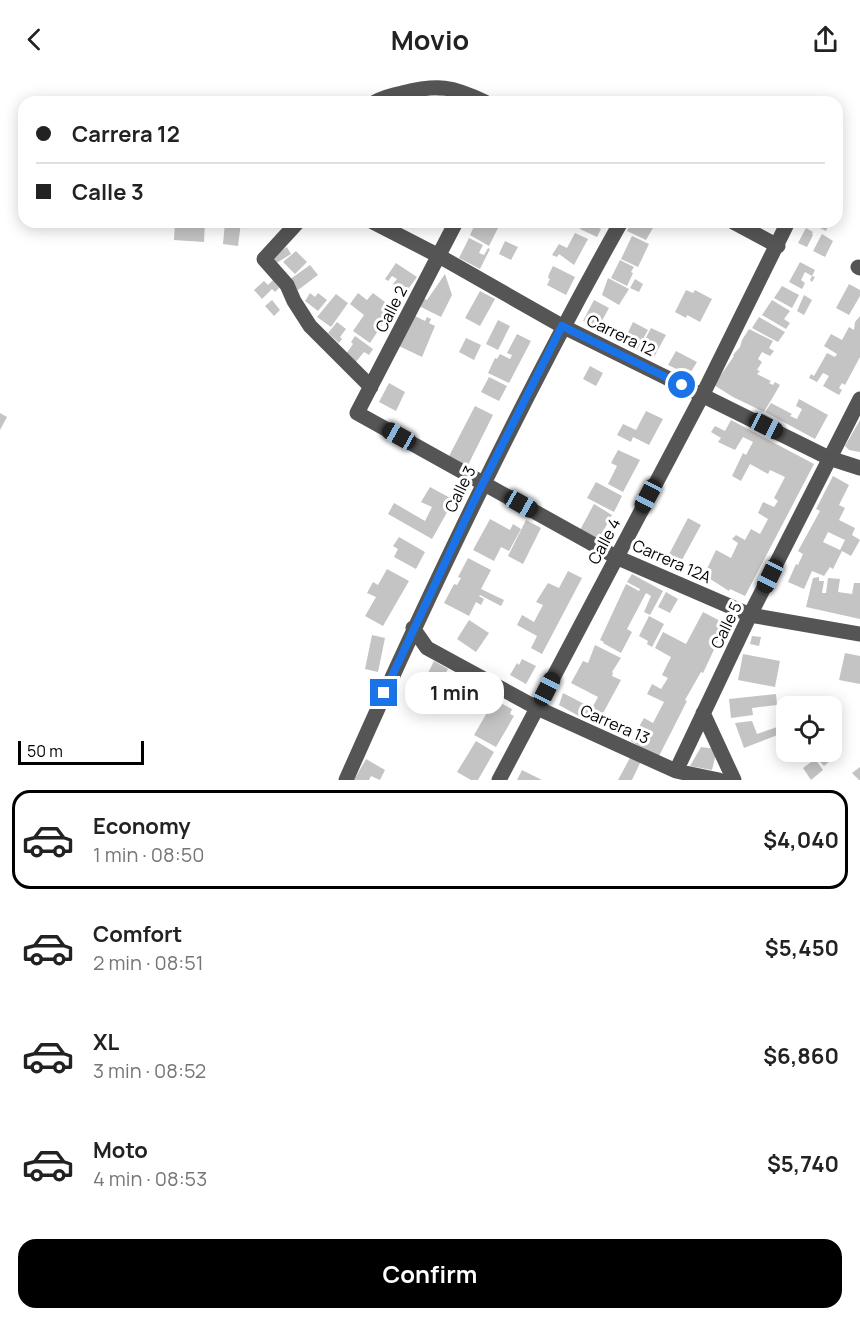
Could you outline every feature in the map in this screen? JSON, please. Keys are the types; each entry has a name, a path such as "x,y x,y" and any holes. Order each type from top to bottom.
{"street":[{"path":"388,96 429,87 462,91 472,96"},
{"path":"292,228 264,259 286,285 309,326 371,387"},
{"name":"Carrera 12","path":"385,228 562,326 829,458 860,468"},
{"name":"Calle 2","path":"357,413 453,228"},
{"name":"Calle 3","path":"346,780 413,628 483,483 562,326 618,228"},
{"path":"744,228 778,246"},
{"name":"Calle 4","path":"499,780 703,394 786,228"},
{"name":"Calle 5","path":"676,771 750,615 860,399"},
{"name":"Carrera 12A","path":"357,413 616,557 750,615 860,634"},
{"name":"Carrera 13","path":"413,628 427,648 537,708 676,771 719,780"},
{"path":"703,713 734,780"}],"building":[{"path":"436,89 451,96 437,96"},
{"path":"175,228 205,228 204,242 174,240"},
{"path":"224,228 240,228 238,246 223,244"},
{"path":"473,228 498,228 489,246 470,235"},
{"path":"599,228 601,229 597,237 580,229"},
{"path":"628,228 653,228 646,240 627,231"},
{"path":"806,228 813,232 807,247 798,243"},
{"path":"575,233 588,239 574,265 559,254 557,257 552,255 559,244 567,248"},
{"path":"822,234 833,241 825,257 813,251"},
{"path":"632,236 649,244 638,267 621,259"},
{"path":"469,238 483,245 479,253 484,255 488,248 490,249 480,269 459,258"},
{"path":"505,241 518,247 511,260 499,254"},
{"path":"287,247 291,254 275,264 271,257"},
{"path":"296,251 307,262 295,274 283,262"},
{"path":"620,260 634,267 627,286 611,278"},
{"path":"800,262 815,270 812,276 805,272 801,280 805,283 802,289 789,282"},
{"path":"396,263 417,277 406,292 393,284 397,279 392,276 388,281 385,279"},
{"path":"310,265 318,275 298,290 289,280"},
{"path":"553,266 575,277 566,295 547,285"},
{"path":"445,274 452,295 441,317 417,305 421,297 427,300"},
{"path":"608,278 629,289 619,305 602,295"},
{"path":"635,279 643,284 639,292 630,288"},
{"path":"273,280 279,288 275,292 272,289 262,299 254,290 264,281 268,285"},
{"path":"849,284 860,290 860,296 849,315 836,308"},
{"path":"782,286 799,295 792,308 774,298"},
{"path":"686,290 693,293 695,290 712,299 700,322 675,312"},
{"path":"480,291 495,299 480,326 465,318"},
{"path":"310,293 315,297 318,293 327,300 318,311 305,301"},
{"path":"358,293 367,300 373,293 393,308 370,343 353,331 364,315 350,304"},
{"path":"336,294 348,303 331,327 317,317"},
{"path":"804,295 812,300 804,315 797,311"},
{"path":"272,300 280,310 274,316 265,306"},
{"path":"594,300 609,308 598,328 583,321"},
{"path":"772,300 790,311 784,319 790,323 786,329 762,315"},
{"path":"415,316 425,321 427,317 431,319 429,323 435,326 422,357 399,346"},
{"path":"860,316 860,357 845,385 842,383 839,388 842,390 839,395 823,386 829,376 823,373 817,382 809,378 811,374 814,376 827,353 835,357 837,354 824,346 831,334 842,340 849,327 854,330 855,322"},
{"path":"759,317 785,332 778,342 752,328"},
{"path":"498,320 510,326 498,350 486,344"},
{"path":"337,322 346,329 339,343 328,333"},
{"path":"633,322 648,330 637,350 623,343"},
{"path":"651,328 666,335 654,357 640,349"},
{"path":"749,329 773,341 769,348 774,351 770,356 762,352 758,359 762,362 757,374 771,381 769,383 773,385 775,382 780,385 764,412 714,385 740,347"},
{"path":"517,334 531,341 509,383 488,373 495,358 497,359 500,354 510,359 512,355 507,353"},
{"path":"355,336 373,349 369,355 364,352 355,363 346,354"},
{"path":"466,338 481,345 474,360 459,352"},
{"path":"676,351 697,362 689,375 668,365"},
{"path":"590,366 603,373 596,386 583,379"},
{"path":"489,377 507,386 499,401 481,392"},
{"path":"389,383 405,392 396,411 379,402"},
{"path":"799,399 828,415 815,439 765,412 771,403 797,419 802,409 796,406"},
{"path":"475,406 493,415 467,467 448,458"},
{"path":"646,411 663,419 649,445 633,437 631,442 617,435 623,424 636,430"},
{"path":"0,413 7,417 0,430"},
{"path":"731,420 814,464 745,596 730,589 729,591 704,575 716,550 731,558 738,543 732,539 736,535 745,540 751,529 760,534 768,519 758,513 763,502 774,507 778,501 774,498 785,477 770,470 768,474 750,464 741,481 732,476 743,453 746,455 753,442 743,437 735,450 718,442 721,438 711,432 715,426 725,431"},
{"path":"860,420 860,452 849,450 845,446"},
{"path":"618,450 640,460 623,492 608,484 617,466 611,463"},
{"path":"833,476 849,485 839,505 845,508 839,520 855,528 852,535 860,540 851,556 842,551 833,569 830,567 824,576 812,571 804,589 788,582 803,554 798,551 820,511 816,509","holes":["828,532 845,540 840,550 823,542"]},
{"path":"596,482 622,496 614,512 587,498"},
{"path":"430,487 454,500 432,539 388,514 394,503 425,521 432,507 421,502"},
{"path":"594,504 612,515 599,539 580,530"},
{"path":"688,518 701,525 677,569 665,562"},
{"path":"490,519 510,530 513,524 521,529 509,551 501,547 494,561 473,550"},
{"path":"526,520 541,528 523,564 508,556"},
{"path":"399,537 425,552 416,569 394,557 398,549 393,546"},
{"path":"468,558 491,570 481,589 504,600 501,606 480,595 484,599 481,605 476,602 469,616 444,603 454,584 457,585 461,578 458,577"},
{"path":"387,569 409,581 383,626 365,616 376,597 367,593 373,582 378,585"},
{"path":"568,571 582,578 542,654 531,648 537,636 517,625 522,615 534,622 543,605 536,602 548,583 559,588"},
{"path":"632,574 663,591 650,615 644,612 651,596 646,593 627,629 632,632 621,653 600,640 626,584 639,591 640,589 627,582"},
{"path":"819,577 819,581 824,581 822,593 826,593 828,578 840,579 838,592 852,594 854,583 860,583 860,619 806,607 813,578"},
{"path":"666,592 678,599 670,613 658,607"},
{"path":"703,612 726,624 703,673 701,672 685,700 687,701 658,758 631,741 644,718 653,723 664,702 647,694 652,684 661,689 668,678 662,675 671,657 655,648 663,632 686,644"},
{"path":"649,616 664,624 652,647 647,644 648,641 639,636"},
{"path":"469,620 489,633 476,652 457,639"},
{"path":"372,635 385,638 378,672 365,669"},
{"path":"752,636 761,637 759,646 750,644"},
{"path":"595,645 621,658 612,676 621,680 602,715 591,710 586,720 559,705 563,693 592,708 598,697 571,683 583,661 588,663"},
{"path":"845,653 860,656 860,684 839,680"},
{"path":"743,654 780,661 775,687 738,680"},
{"path":"522,659 536,666 526,684 510,675"},
{"path":"434,661 448,669 435,694 421,687"},
{"path":"464,678 477,685 469,698 456,691"},
{"path":"484,687 497,695 495,700 512,709 510,714 514,716 496,747 474,735 492,704 479,697"},
{"path":"776,694 776,705 752,708 753,715 731,718 729,699"},
{"path":"752,721 757,734 776,727 776,736 744,748 735,723"},
{"path":"476,741 494,752 478,780 471,780 457,772"},
{"path":"701,747 717,749 712,770 690,766"},
{"path":"631,756 641,761 632,780 618,780"},
{"path":"366,759 385,770 380,780 371,776 369,780 354,780"},
{"path":"811,762 817,762 823,770 811,780 803,768"},
{"path":"860,767 860,780 859,780 852,773"},
{"path":"522,770 542,780 517,780"}],"route":[{"path":"384,693 473,503 562,326 682,385"}]}
